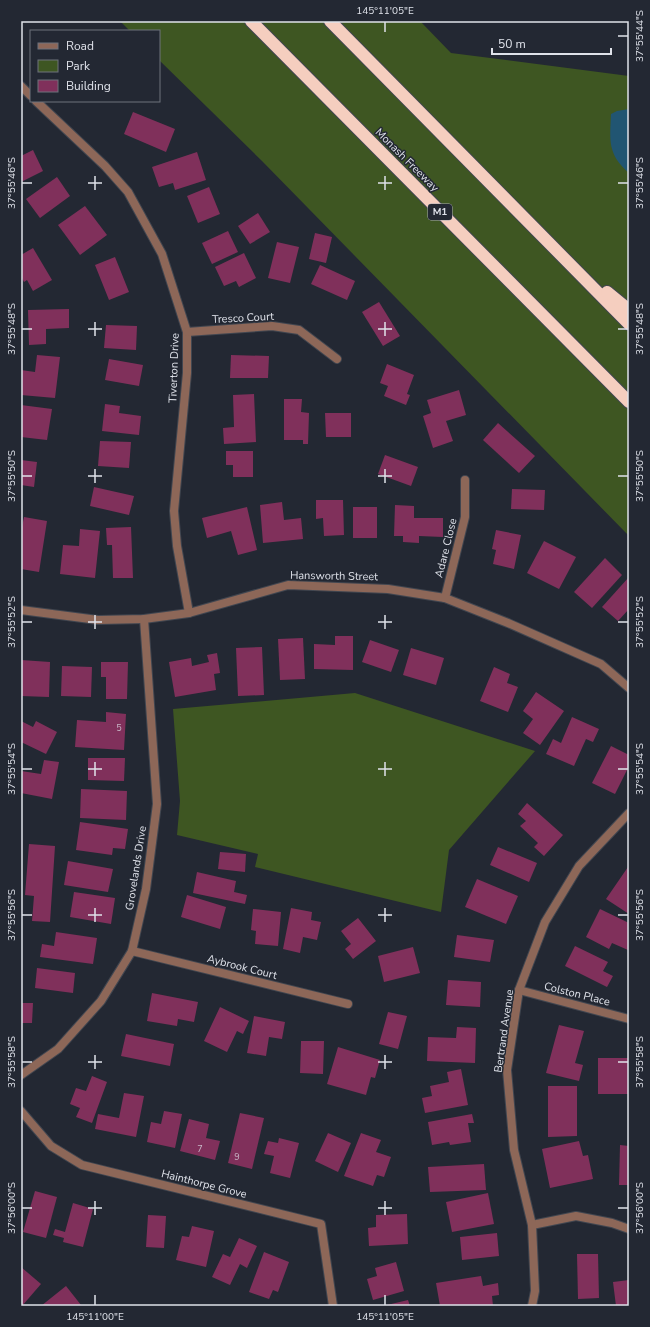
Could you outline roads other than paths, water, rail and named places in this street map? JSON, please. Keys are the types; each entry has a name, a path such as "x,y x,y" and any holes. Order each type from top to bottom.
{"highway":[{"name":"Monash Freeway","path":"251,21 629,402"},
{"path":"330,21 629,324"},
{"path":"559,253 629,310"}],"street":[{"path":"21,86 30,95"},
{"name":"Tiverton Drive","path":"37,102 105,166 128,192 162,254 187,332 187,373 174,511 176,546 189,613"},
{"name":"Tresco Court","path":"187,332 272,326 298,330 337,359"},
{"name":"Adare Close","path":"444,598 465,517 465,480"},
{"name":"Hansworth Street","path":"21,610 98,620 144,619 189,613 288,585 388,589 444,598 508,623 601,664 629,688"},
{"name":"Grovelands Drive","path":"21,1075 63,1044 101,1001 132,951 146,889 157,804 144,619"},
{"name":"Bertrand Avenue","path":"532,1306 535,1291 532,1226 514,1150 507,1070 519,990 545,922 579,866 629,813"},
{"name":"Aybrook Court","path":"132,951 348,1004"},
{"name":"Colston Place","path":"519,990 629,1019"},
{"name":"Hainthorpe Grove","path":"21,1111 51,1146 82,1165 321,1224 333,1306"},
{"path":"532,1226 576,1216 612,1223 629,1229"}],"water":[{"path":"629,109 629,173 613,153 610,132 611,114 617,111"}]}
